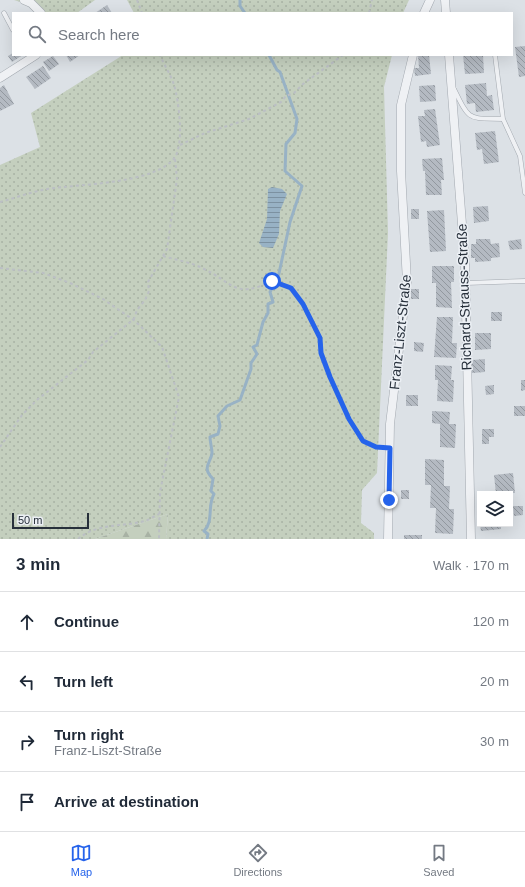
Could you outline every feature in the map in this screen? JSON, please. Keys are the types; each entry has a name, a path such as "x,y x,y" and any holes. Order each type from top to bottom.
{"street":[{"path":"24,0 31,3 40,12"},
{"path":"424,12 430,0"},
{"path":"445,0 446,12"},
{"name":"Franz-Liszt-Straße","path":"388,539 390,424 407,282 401,171 401,105 413,56"},
{"name":"Richard-Strauss-Straße","path":"448,56 465,283 471,539"},
{"path":"0,78 31,57"}],"lane":[{"path":"4,13 12,28"},
{"path":"495,56 504,119 520,156 525,193"},
{"path":"450,82 466,113 475,118 504,119"},
{"path":"465,283 525,281"}],"path":[{"path":"136,0 142,12"},
{"path":"369,12 372,0"},
{"path":"0,447 22,416 38,399 88,360 93,352 134,320 137,310 145,300 149,291 148,282 167,249 177,179 175,158 180,145 179,115 174,85 160,56"},
{"path":"180,145 205,133 249,119 275,105 286,96 294,93 315,75 342,56"},
{"path":"0,202 46,189 145,176 164,167 175,158"},
{"path":"163,256 202,268 239,289 256,289 272,281 281,283 291,288 303,304 320,338 321,353 349,419 363,441 376,447 390,448"},
{"path":"0,268 42,273 70,283 102,300 134,320 162,347 179,396 160,492 159,539"},
{"path":"78,539 82,535 107,526 144,521 159,514"}],"green space":[{"path":"14,0 95,0 78,12 36,12 30,5"},
{"path":"127,0 409,0 403,12 133,12"},
{"path":"121,56 392,56 384,87 388,233 377,473 362,490 361,523 374,533 374,539 166,539 168,514 95,539 0,539 0,165 40,147 31,113"},
{"path":"168,514 166,539 95,539"}],"water":[{"path":"272,187 282,189 287,194 280,211 279,234 273,248 263,247 259,243 267,219 268,189"}],"building":[{"path":"107,5 111,12 96,12"},
{"path":"525,46 525,76 519,77 515,47"},
{"path":"12,54 12,56 21,56 12,62 8,56"},
{"path":"53,56 59,64 49,71 43,62"},
{"path":"67,56 79,56 70,62"},
{"path":"418,56 429,56 431,74 415,76 414,68 419,68"},
{"path":"463,56 483,56 484,73 465,74"},
{"path":"43,66 51,78 35,89 26,77"},
{"path":"486,83 487,96 492,95 494,110 476,112 475,103 467,104 465,85"},
{"path":"4,85 14,104 0,111 0,88"},
{"path":"435,85 436,101 420,102 419,86"},
{"path":"435,109 440,145 427,147 426,141 421,142 418,116 425,116 424,110"},
{"path":"495,131 499,162 484,164 482,149 477,150 475,133"},
{"path":"442,158 444,180 441,180 442,195 426,195 425,171 423,171 422,159"},
{"path":"488,206 489,221 474,223 473,207"},
{"path":"411,209 419,209 419,219 411,219"},
{"path":"444,210 446,251 430,252 427,211"},
{"path":"476,239 490,239 491,244 499,243 500,257 491,258 491,261 475,262 475,258 471,258 471,244 476,244"},
{"path":"521,239 522,249 510,250 508,241"},
{"path":"432,266 454,266 454,282 451,282 452,308 436,307 436,283 432,283"},
{"path":"411,289 419,289 419,299 411,299"},
{"path":"491,312 502,312 502,321 491,321"},
{"path":"437,317 453,317 452,343 457,343 456,358 434,357"},
{"path":"475,333 491,333 491,349 475,350"},
{"path":"414,342 424,343 423,352 414,351"},
{"path":"485,359 485,372 472,373 472,360"},
{"path":"435,365 452,366 451,380 454,380 453,402 437,401 438,380 435,380"},
{"path":"521,380 525,380 525,390 521,391"},
{"path":"494,385 494,394 486,395 485,386"},
{"path":"406,395 418,395 418,406 406,406"},
{"path":"514,406 525,406 525,416 514,416"},
{"path":"432,411 450,412 449,424 456,424 455,448 440,447 440,424 432,423"},
{"path":"482,429 494,429 494,437 489,437 489,444 482,444"},
{"path":"425,459 444,460 444,486 450,486 449,509 454,509 453,534 435,533 436,508 430,508 431,485 425,485"},
{"path":"513,473 515,493 513,493 513,491 496,491 494,475"},
{"path":"401,490 409,490 409,499 401,499"},
{"path":"513,506 523,506 523,515 514,516"},
{"path":"480,527 501,527 501,529 481,531"},
{"path":"404,535 422,535 422,539 404,539"}],"waterway":[{"path":"240,0 240,6 244,12"},
{"path":"207,539 208,534 204,531 209,523 211,503 214,494 211,491 213,479 209,475 207,468 212,453 210,437 218,434 220,426 218,416 227,406 240,400 251,369 251,363 257,354 253,347 257,345 263,322 268,313 268,304 273,302 270,292 278,278 290,222 302,186 285,171 286,144 295,133 297,119 280,72 277,70 270,56"}],"route":[{"path":"272,281 281,283 291,288 303,304 320,338 321,353 330,377 349,419 363,441 376,447 390,448 389,500"}]}
